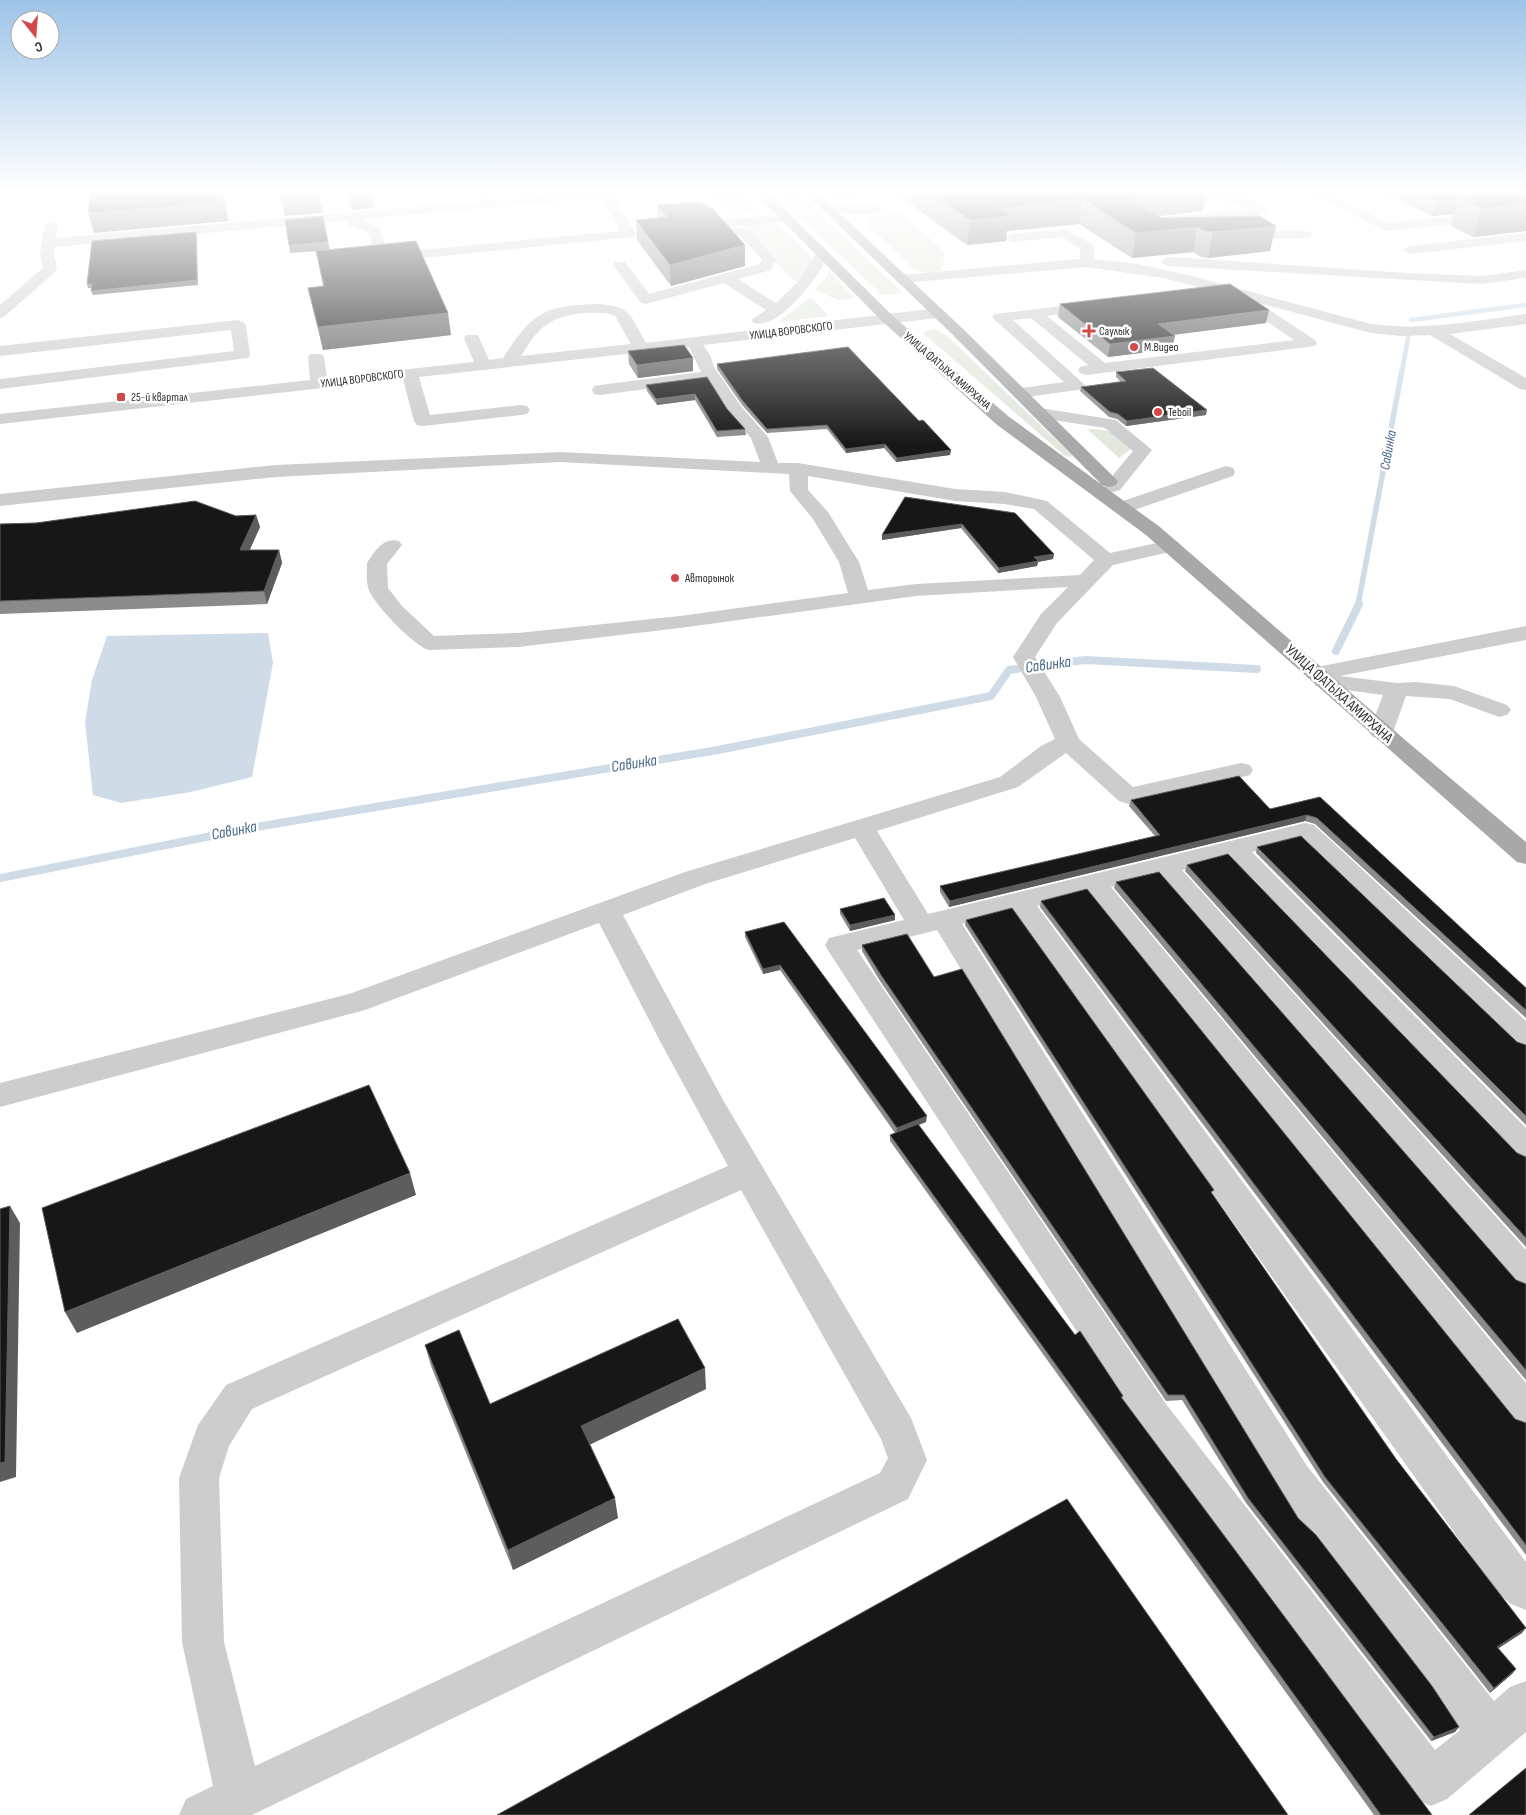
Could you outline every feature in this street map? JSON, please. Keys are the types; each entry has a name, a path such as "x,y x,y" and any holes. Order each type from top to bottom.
{"main road":[{"name":"УЛИЦА ФАТЫХА АМИРХАНА","path":"844,276 888,319 1002,420 1153,530 1381,732 1526,856"},
{"name":"УЛИЦА ФАТЫХА АМИРХАНА","path":"899,276 1020,393 1113,486 1153,530"}],"street":[{"path":"0,313 42,276"},
{"path":"628,276 646,300 734,276"},
{"name":"УЛИЦА ВОРОВСКОГО","path":"723,339 770,313 799,290 811,276"},
{"path":"902,279 940,276"},
{"path":"1172,276 1231,290 1353,325 1383,330 1434,331 1526,319"},
{"path":"1387,276 1482,280 1514,276"},
{"path":"726,278 770,313 770,323 804,329"},
{"path":"1064,373 1309,343 1231,290 1192,295"},
{"path":"1020,393 1077,384 1000,317 1113,304"},
{"path":"509,362 524,338 545,317 560,312 595,308 616,309 621,313 641,348"},
{"name":"УЛИЦА ВОРОВСКОГО","path":"0,419 723,339 938,313"},
{"path":"1034,313 1102,368"},
{"path":"0,351 238,325 242,355 0,384"},
{"path":"1268,331 1287,329"},
{"path":"1434,331 1526,385"},
{"path":"472,338 483,365"},
{"path":"693,342 702,355 706,367 735,410 759,437 772,468"},
{"path":"316,357 319,384"},
{"path":"410,373 422,422 521,410"},
{"path":"600,390 712,376"},
{"path":"1040,413 1110,424 1143,450 1113,486"},
{"path":"0,500 276,471 550,458 798,469 955,495 1005,498 1040,505 1106,560"},
{"path":"798,469 798,491 822,516 849,562 860,597"},
{"path":"1130,505 1226,472"},
{"path":"0,518 178,499"},
{"path":"392,545 377,563 378,588 394,611 429,642 528,639 680,622 916,590 1053,581 1086,581"},
{"path":"1171,546 1106,560 1049,619 1024,657 1048,697 1068,742 1128,796 1241,770"},
{"path":"1321,677 1526,633"},
{"path":"1321,677 1397,690 1416,689 1454,693 1499,710"},
{"path":"1381,732 1397,690"},
{"path":"0,1095 355,1003 607,912 695,878 1009,782 1050,751 1068,742"},
{"path":"862,828 933,922 1293,1479 1491,1734"},
{"path":"1526,1039 1305,831 839,945 1153,1416 1431,1783 1526,1703"},
{"path":"1233,849 1526,1149"},
{"path":"1164,866 1526,1274"},
{"path":"1092,883 1526,1411"},
{"path":"1019,901 1511,1576 1526,1589"},
{"path":"607,912 748,1172 897,1431 908,1460 894,1486 220,1806 203,1642 199,1478 212,1438 239,1397 748,1172"}],"shaded area":[{"path":"789,276 804,276 798,283"},
{"path":"827,276 834,276 855,298 838,300 814,290"},
{"path":"862,276 885,276 903,293 882,295"},
{"path":"811,297 829,316 778,322"},
{"path":"934,329 946,335 1072,455 1071,457 1065,456 924,334 924,332"},
{"path":"1087,429 1113,432 1122,438 1131,449 1119,458"},
{"path":"268,633 273,663 252,777 191,792 121,803 93,795 85,722 92,680 107,636"}],"building":[{"path":"88,276 197,276 197,280 91,291 92,284 87,284"},
{"path":"322,276 431,276 448,313 318,327 308,288 324,286"},
{"path":"1230,284 1269,310 1158,324 1175,336 1110,344 1060,304"},
{"path":"684,345 693,358 637,365 628,351"},
{"path":"848,347 919,421 923,420 951,450 897,458 885,444 846,449 827,425 767,429 742,400 717,364"},
{"path":"1153,368 1207,410 1127,421 1118,414 1110,412 1081,387 1126,381 1116,372"},
{"path":"707,377 727,409 745,429 717,431 695,394 656,399 646,385"},
{"path":"905,497 1015,513 1054,554 1034,557 1038,561 999,568 962,524 882,535"},
{"path":"195,501 236,516 256,515 240,550 279,550 264,591 0,601 0,524 36,523"},
{"path":"1239,776 1270,809 1320,797 1526,988 1526,1010 1317,818 1307,815 950,901 940,886 1160,835 1131,800"},
{"path":"1301,836 1517,1042 1526,1045 1526,1116 1257,847"},
{"path":"1228,854 1517,1153 1526,1157 1526,1238 1187,865"},
{"path":"1159,872 1516,1280 1526,1284 1526,1370 1116,882"},
{"path":"1087,889 1515,1419 1526,1423 1526,1545 1041,901"},
{"path":"884,898 895,915 850,925 840,909"},
{"path":"1012,908 1214,1190 1211,1192 1396,1459 1526,1628 1497,1647 1516,1669 1494,1688 1325,1477 966,920"},
{"path":"784,922 927,1116 897,1128 780,965 763,969 745,932"},
{"path":"907,934 934,977 962,969 1298,1518 1316,1535 1432,1686 1459,1727 1434,1737 1248,1498 1184,1395 1168,1395 862,945"},
{"path":"369,1085 410,1173 65,1312 42,1208"},
{"path":"918,1124 1075,1335 1080,1331 1123,1396 1121,1397 1432,1815 1381,1815 890,1135"},
{"path":"10,1206 5,1462 0,1463 0,1209"},
{"path":"678,1319 705,1368 581,1426 615,1498 508,1550 425,1345 459,1330 490,1404"},
{"path":"1067,1499 1288,1815 497,1815"},
{"path":"1526,1768 1526,1815 1469,1815"}],"waterway":[{"name":"Савинка","path":"1411,320 1526,305"},
{"name":"Савинка","path":"1402,371 1409,333"},
{"name":"Савинка","path":"1358,605 1402,370"},
{"name":"Савинка","path":"1336,651 1359,604"},
{"name":"Савинка","path":"0,878 262,826 718,750 991,696 1009,670 1085,660 1257,669"}],"place":[{"name":"Саулык","path":"1089,331"},
{"name":"М.Видео","path":"1134,347"},
{"name":"25-й квартал","path":"121,397"},
{"name":"Teboil","path":"1158,412"},
{"name":"Авторынок","path":"675,578"}]}
